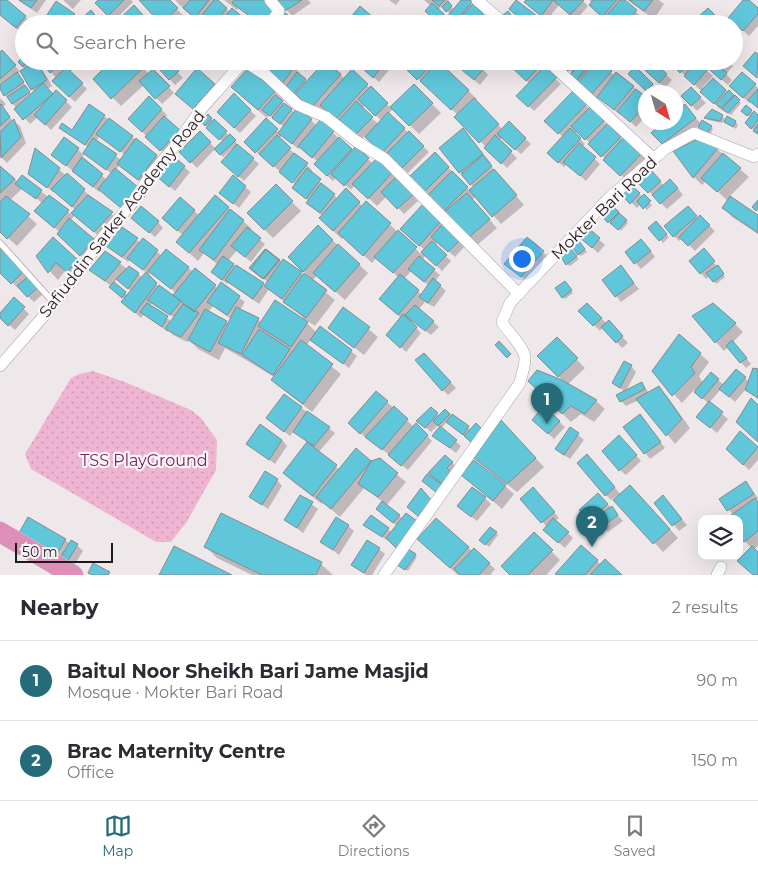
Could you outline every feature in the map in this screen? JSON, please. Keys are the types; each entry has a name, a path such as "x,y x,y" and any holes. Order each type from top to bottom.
{"highway":[{"path":"0,532 73,575"}],"street":[{"path":"270,0 279,11 276,15"},
{"path":"477,0 494,15"},
{"name":"Safiuddin Sarker Academy Road","path":"0,366 54,303 102,238 133,202 152,173 175,146 202,108 236,70"},
{"path":"259,70 266,74 298,105 326,117 356,141 385,158 519,294"},
{"path":"558,70 654,159"},
{"name":"Mokter Bari Road","path":"384,575 520,383 525,358 520,344 508,332 502,322 510,303 607,200 665,149 694,133 754,157 758,154"}],"lane":[{"path":"0,243 54,303"}],"green space":[{"name":"TSS PlayGround","path":"93,371 125,382 191,410 201,418 217,440 216,470 186,523 171,542 156,542 31,469 25,454 71,378"}],"building":[{"path":"0,0 7,0 25,15 15,15 15,27 0,15"},
{"path":"19,0 37,0 31,8"},
{"path":"98,0 124,0 109,15 95,3"},
{"path":"139,0 170,0 178,8 171,15 153,15"},
{"path":"190,0 209,0 197,15 191,15 183,8"},
{"path":"214,0 218,0 227,8 221,15 202,15"},
{"path":"234,0 266,0 278,9 273,15 248,15 232,3"},
{"path":"278,0 302,0 285,11"},
{"path":"432,0 445,0 439,6"},
{"path":"461,0 470,0 472,2 461,15 448,15"},
{"path":"516,0 536,15 516,15 509,9"},
{"path":"526,0 553,0 542,15 524,2"},
{"path":"553,0 584,0 570,15"},
{"path":"593,0 617,0 604,15 600,15 589,5"},
{"path":"620,0 625,0 637,10 633,15 607,15"},
{"path":"629,0 653,0 644,11"},
{"path":"743,0 749,0 758,8 758,14 743,31 743,15 730,15"},
{"path":"56,1 75,14 74,15 47,15"},
{"path":"448,1 452,6 446,12 442,7"},
{"path":"432,3 444,14 429,15 425,11"},
{"path":"473,4 484,15 463,15"},
{"path":"134,5 143,15 123,15"},
{"path":"360,6 370,15 352,15"},
{"path":"232,8 240,15 226,15"},
{"path":"708,8 715,15 700,15"},
{"path":"91,10 95,15 85,15"},
{"path":"508,11 511,15 503,15"},
{"path":"2,50 15,66 0,79 0,52"},
{"path":"755,52 758,54 757,78 743,66"},
{"path":"41,70 47,80 31,90 20,71"},
{"path":"63,70 69,70 83,83 69,97 52,81"},
{"path":"102,70 141,70 111,99 93,79"},
{"path":"154,70 170,86 155,99 139,81"},
{"path":"160,70 178,70 179,71 169,80"},
{"path":"195,70 199,70 215,84 193,109 175,94"},
{"path":"246,70 250,70 275,91 258,110 231,87"},
{"path":"270,70 292,70 282,84 268,73"},
{"path":"317,70 336,70 341,74 311,108 295,94"},
{"path":"351,70 368,84 336,119 320,105"},
{"path":"364,70 379,70 373,78"},
{"path":"407,70 426,70 417,80"},
{"path":"430,70 448,70 469,90 451,110 420,81"},
{"path":"462,70 482,70 474,80"},
{"path":"514,70 536,70 526,81"},
{"path":"541,70 549,70 557,77 528,107 516,96"},
{"path":"574,70 585,70 576,81 569,76"},
{"path":"574,70 587,70 576,82 569,76"},
{"path":"589,70 612,71 590,96 576,85"},
{"path":"632,70 639,70 653,84 640,85 628,74"},
{"path":"645,70 663,70 667,74 659,83"},
{"path":"689,70 707,70 694,85 684,76"},
{"path":"710,70 723,70 727,73 721,80"},
{"path":"17,72 24,82 4,96 0,85"},
{"path":"297,72 306,79 293,94 285,88"},
{"path":"616,72 634,86 614,110 597,97"},
{"path":"742,72 756,84 743,98 729,86"},
{"path":"713,78 726,90 714,104 700,92"},
{"path":"43,83 53,94 23,120 14,109"},
{"path":"414,84 433,103 409,126 390,107"},
{"path":"25,85 30,92 12,104 7,97"},
{"path":"371,86 388,103 375,116 358,99"},
{"path":"691,87 701,97 691,106 683,98 683,94"},
{"path":"636,89 638,91 638,114 630,122 617,111"},
{"path":"758,89 758,108 748,100"},
{"path":"56,90 67,100 45,125 34,115"},
{"path":"729,90 734,95 721,108 716,104"},
{"path":"573,91 587,104 558,134 544,121"},
{"path":"234,93 251,110 234,128 217,112"},
{"path":"275,95 283,101 270,116 262,110"},
{"path":"735,95 740,100 728,113 722,109"},
{"path":"149,96 162,109 142,132 128,119"},
{"path":"474,98 499,124 479,143 454,117"},
{"path":"356,101 373,117 353,137 337,122"},
{"path":"284,103 292,109 280,124 272,118"},
{"path":"89,104 105,115 85,145 59,128 62,123 72,130"},
{"path":"685,104 696,118 683,128 683,106"},
{"path":"0,105 10,117 0,126"},
{"path":"746,105 752,110 747,116 741,111"},
{"path":"590,107 604,121 585,140 571,126"},
{"path":"297,108 312,119 292,144 278,133"},
{"path":"712,109 723,115 720,121 704,118"},
{"path":"754,111 758,115 758,120 751,129 745,123"},
{"path":"388,112 405,128 382,153 365,137"},
{"path":"208,114 212,118 205,126 201,122"},
{"path":"164,116 180,130 160,151 145,137"},
{"path":"727,116 736,121 733,127 724,122"},
{"path":"109,118 133,136 120,152 96,134"},
{"path":"266,118 278,129 255,153 244,142"},
{"path":"14,119 21,137 1,158 0,132"},
{"path":"214,119 227,131 219,140 206,128"},
{"path":"321,119 334,131 312,158 298,146"},
{"path":"702,120 712,126 707,133 698,127"},
{"path":"509,121 526,138 515,150 497,134"},
{"path":"608,123 621,137 601,157 588,144"},
{"path":"758,124 758,134 753,131"},
{"path":"463,128 483,154 459,173 439,148"},
{"path":"570,128 581,138 558,163 547,153"},
{"path":"655,130 680,130 662,144 651,133"},
{"path":"200,131 211,142 190,163 179,152"},
{"path":"409,131 424,146 402,168 387,153"},
{"path":"230,134 236,140 220,155 214,149"},
{"path":"277,135 291,148 273,167 259,154"},
{"path":"495,135 512,151 501,164 484,148"},
{"path":"64,137 79,148 66,166 51,155"},
{"path":"339,137 352,149 327,176 314,164"},
{"path":"624,137 642,153 620,176 603,160"},
{"path":"93,138 117,154 106,170 83,153"},
{"path":"136,138 157,155 138,180 117,164"},
{"path":"698,139 718,148 693,178 673,151"},
{"path":"579,143 596,157 580,176 563,162"},
{"path":"237,144 254,158 238,177 221,162"},
{"path":"356,146 369,158 344,186 331,174"},
{"path":"35,148 60,168 47,188 28,174"},
{"path":"435,152 449,167 424,192 409,177"},
{"path":"294,153 308,163 292,183 279,172"},
{"path":"723,153 741,168 717,192 701,178"},
{"path":"172,155 185,166 169,187 155,175"},
{"path":"483,155 492,166 470,185 461,174"},
{"path":"82,157 103,174 93,187 72,171"},
{"path":"378,157 393,172 368,199 352,184"},
{"path":"0,166 15,179 0,193"},
{"path":"115,168 138,187 121,208 98,189"},
{"path":"307,168 321,179 306,199 292,188"},
{"path":"494,169 517,195 492,217 469,190"},
{"path":"650,169 661,181 648,193 637,182"},
{"path":"452,171 468,187 443,212 427,196"},
{"path":"67,173 85,189 72,207 51,189"},
{"path":"22,175 42,190 36,199 15,184"},
{"path":"233,175 246,186 233,204 219,193"},
{"path":"397,176 413,195 397,209 381,192"},
{"path":"670,179 678,188 660,204 652,195"},
{"path":"321,183 335,194 320,213 306,203"},
{"path":"276,184 293,201 264,230 247,213"},
{"path":"630,184 640,193 630,204 621,194"},
{"path":"346,188 360,202 333,231 319,218"},
{"path":"467,193 490,219 467,239 444,212"},
{"path":"644,194 651,201 643,209 637,201"},
{"path":"49,195 69,210 54,228 34,211"},
{"path":"88,195 113,212 94,232 71,213"},
{"path":"215,195 229,207 189,253 176,242"},
{"path":"6,196 30,214 7,239 0,232 0,202"},
{"path":"730,196 758,215 758,233 722,208"},
{"path":"180,197 195,210 177,231 162,218"},
{"path":"758,200 758,209 756,211 752,207"},
{"path":"366,201 391,223 363,256 338,233"},
{"path":"424,203 442,220 419,246 400,229"},
{"path":"610,203 619,212 608,223 600,214"},
{"path":"141,206 159,221 149,233 131,218"},
{"path":"688,206 697,216 673,237 664,226"},
{"path":"230,209 244,220 214,260 199,250"},
{"path":"619,213 627,220 618,230 610,223"},
{"path":"700,215 710,225 688,246 679,237"},
{"path":"69,218 94,239 80,256 57,234"},
{"path":"656,221 667,234 659,241 648,228"},
{"path":"443,223 461,239 448,252 431,237"},
{"path":"318,225 333,240 303,272 288,257"},
{"path":"122,227 138,238 122,257 106,246"},
{"path":"247,227 261,238 245,257 231,246"},
{"path":"587,227 600,238 592,248 579,237"},
{"path":"398,230 417,247 393,273 374,257"},
{"path":"53,237 78,260 67,272 56,263 48,273 36,256"},
{"path":"527,237 544,251 521,277 504,264"},
{"path":"576,237 585,249 578,255 569,243"},
{"path":"143,238 158,250 143,270 127,258"},
{"path":"641,239 651,251 634,264 625,252"},
{"path":"432,241 447,255 436,266 421,252"},
{"path":"0,243 26,269 11,284 0,273"},
{"path":"338,244 360,264 335,292 313,273"},
{"path":"704,248 715,261 700,274 689,261"},
{"path":"166,249 189,267 171,289 148,271"},
{"path":"265,249 279,260 263,279 249,268"},
{"path":"266,249 280,260 264,279 251,269"},
{"path":"571,249 577,256 566,265 561,257"},
{"path":"105,251 121,262 105,281 89,270"},
{"path":"223,256 234,264 222,280 211,272"},
{"path":"419,256 435,269 424,282 408,269"},
{"path":"283,259 302,272 282,299 264,286"},
{"path":"236,265 264,283 253,299 225,280"},
{"path":"621,265 634,283 615,297 602,280"},
{"path":"718,265 724,274 713,282 706,273"},
{"path":"129,266 139,273 128,289 116,279"},
{"path":"195,268 216,285 194,312 173,295"},
{"path":"146,272 157,283 135,313 121,302"},
{"path":"304,273 327,290 306,318 283,302"},
{"path":"400,274 419,290 398,315 379,299"},
{"path":"30,275 40,286 27,297 17,286"},
{"path":"433,278 441,285 428,303 419,297"},
{"path":"565,281 572,290 562,298 555,288"},
{"path":"114,282 126,292 122,298 109,287"},
{"path":"221,282 240,296 227,315 207,302"},
{"path":"159,285 181,301 170,315 147,300"},
{"path":"14,297 25,307 8,326 0,318 0,313"},
{"path":"275,300 308,322 291,347 258,326"},
{"path":"147,303 168,316 162,327 140,312"},
{"path":"587,303 602,318 593,326 578,311"},
{"path":"713,303 736,323 715,343 692,316"},
{"path":"183,304 199,313 181,337 165,329"},
{"path":"415,305 434,321 425,331 405,315"},
{"path":"236,307 259,318 241,354 218,343"},
{"path":"343,307 370,327 354,348 328,328"},
{"path":"205,309 227,321 210,352 188,340"},
{"path":"403,314 417,327 400,348 386,335"},
{"path":"609,320 623,336 616,343 601,327"},
{"path":"320,326 352,350 343,364 310,340"},
{"path":"259,329 290,349 273,375 242,355"},
{"path":"679,334 701,353 691,367 695,373 672,396 652,371"},
{"path":"557,337 578,358 558,377 537,356"},
{"path":"301,340 333,364 303,404 271,380"},
{"path":"732,340 747,358 740,363 726,346"},
{"path":"499,341 511,354 507,358 495,345"},
{"path":"424,353 451,382 442,391 415,360"},
{"path":"624,361 632,365 620,388 612,383"},
{"path":"753,368 758,369 758,398 745,390"},
{"path":"736,369 746,377 729,397 719,389"},
{"path":"537,370 562,380 597,400 585,414 571,406 562,414 528,381"},
{"path":"711,372 719,379 702,399 694,392"},
{"path":"642,382 645,389 620,402 616,395"},
{"path":"659,386 682,419 666,436 636,399"},
{"path":"376,391 388,401 360,434 348,423"},
{"path":"284,394 302,407 284,432 266,418"},
{"path":"751,398 758,405 758,442 736,422"},
{"path":"709,401 723,412 710,428 696,417"},
{"path":"394,406 408,419 382,450 365,437"},
{"path":"544,406 560,421 548,434 532,420"},
{"path":"431,407 438,413 425,428 416,421"},
{"path":"445,409 450,414 438,426 433,421"},
{"path":"307,411 330,427 314,446 293,432"},
{"path":"452,414 469,426 463,435 446,422"},
{"path":"640,414 661,442 644,454 623,427"},
{"path":"501,420 536,458 507,484 474,458"},
{"path":"416,423 428,435 401,466 388,455"},
{"path":"476,423 483,430 472,443 464,436"},
{"path":"260,424 282,440 269,460 246,444"},
{"path":"440,426 457,440 450,448 432,436"},
{"path":"570,427 579,433 564,455 555,449"},
{"path":"740,431 758,447 743,465 726,449"},
{"path":"619,435 637,455 619,471 602,451"},
{"path":"307,442 337,465 313,496 283,473"},
{"path":"356,448 371,461 331,509 316,497"},
{"path":"587,454 615,487 605,496 577,463"},
{"path":"445,455 453,462 447,468 452,473 444,485 428,473"},
{"path":"380,458 398,473 378,497 358,484 371,461"},
{"path":"474,460 506,485 493,501 461,475"},
{"path":"265,471 278,479 262,505 249,497"},
{"path":"427,474 443,485 437,493 422,481"},
{"path":"746,481 754,494 727,511 719,499"},
{"path":"630,485 670,529 653,544 613,500"},
{"path":"472,487 486,497 471,517 457,506"},
{"path":"533,487 555,512 541,523 520,499"},
{"path":"421,488 432,501 419,517 407,507"},
{"path":"598,493 608,504 589,521 579,510"},
{"path":"300,495 313,502 297,528 284,520"},
{"path":"663,495 682,519 672,526 654,503"},
{"path":"755,498 758,502 758,531 744,542 743,515 731,515"},
{"path":"382,501 400,515 393,523 376,509"},
{"path":"612,506 618,515 602,527 595,518"},
{"path":"221,513 322,562 316,575 262,575 204,547"},
{"path":"406,513 417,521 396,548 386,538"},
{"path":"371,515 389,528 382,537 363,525"},
{"path":"28,517 66,539 53,560 16,538"},
{"path":"336,517 349,525 333,550 320,542"},
{"path":"436,518 469,547 450,568 417,539"},
{"path":"553,518 569,532 558,543 543,530"},
{"path":"490,527 497,532 485,545 479,540"},
{"path":"534,532 553,550 528,575 510,575 501,566"},
{"path":"71,540 78,544 64,567 57,563"},
{"path":"367,540 380,548 364,573 351,565"},
{"path":"581,545 598,560 585,575 555,574"},
{"path":"174,546 232,575 159,575"},
{"path":"752,546 758,552 758,575 753,575 737,561 743,560 743,555"},
{"path":"474,548 490,563 479,575 460,575 454,569"},
{"path":"408,549 416,554 405,570 397,565"},
{"path":"605,559 622,575 590,575"},
{"path":"93,563 110,572 108,575 92,575 88,573"}],"place":[{"name":"Baitul Noor Sheikh Bari Jame Masjid","path":"547,424"},
{"name":"Brac Maternity Centre","path":"592,547"}]}
